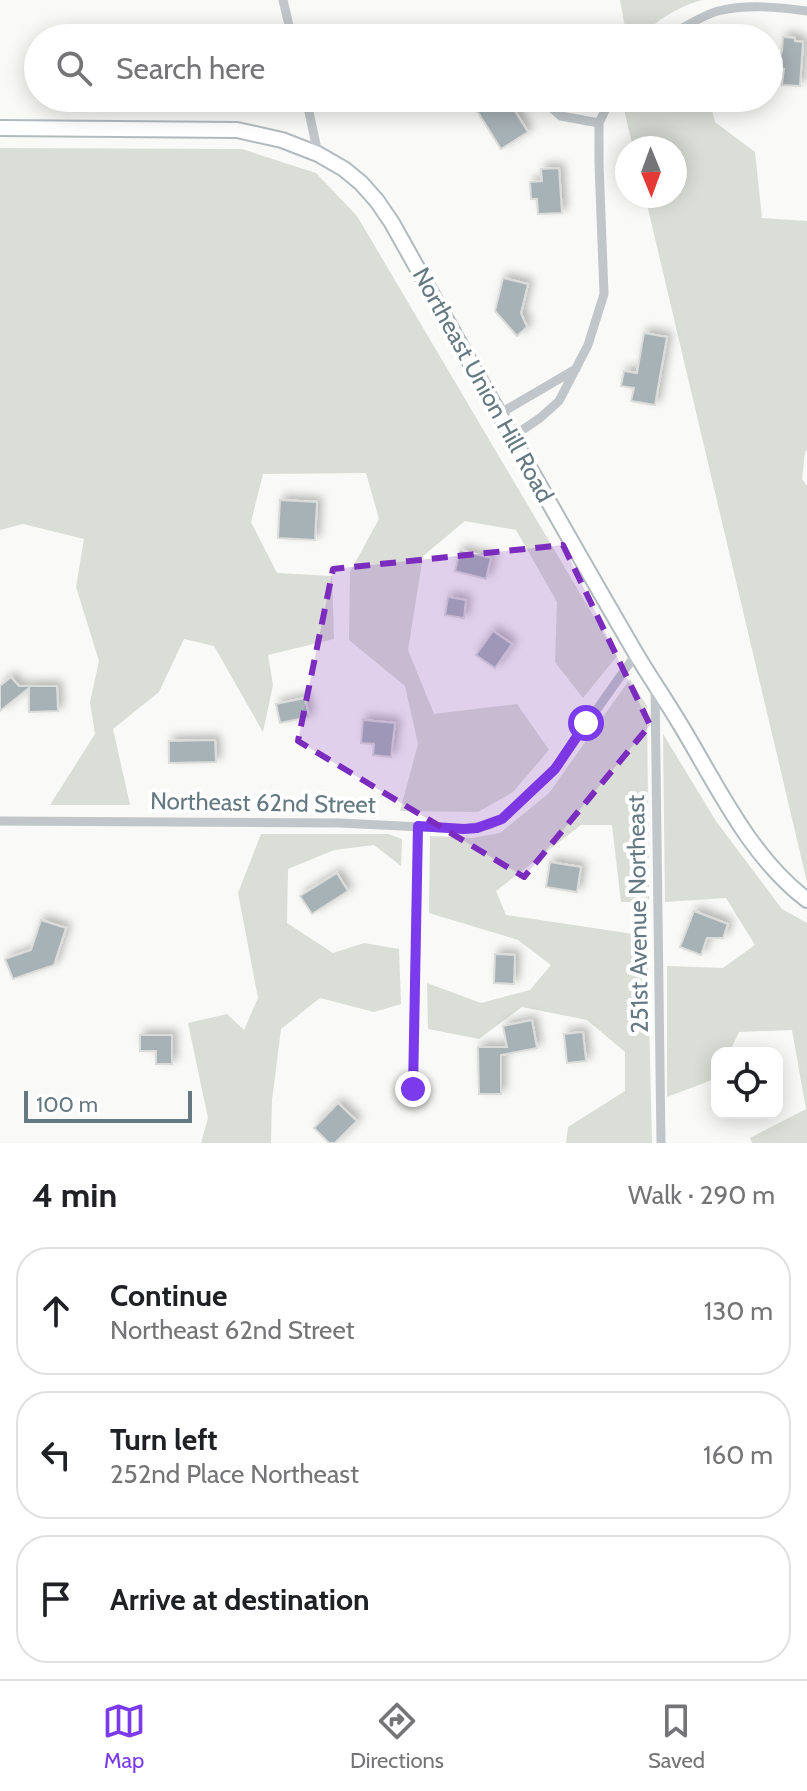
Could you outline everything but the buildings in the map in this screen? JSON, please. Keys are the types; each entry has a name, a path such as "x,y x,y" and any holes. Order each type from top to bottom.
{"street":[{"path":"283,0 289,24"},
{"path":"691,24 715,11 745,7 807,11"},
{"path":"309,112 318,154"},
{"path":"556,112 561,116 599,123"},
{"path":"512,437 559,401 588,345 604,294 599,123 604,112"},
{"name":"Northeast Union Hill Road","path":"0,128 237,130 282,140 318,154 361,183 392,223 636,654 761,856 786,884 807,900"},
{"path":"499,414 576,369"},
{"name":"Northeast 62nd Street","path":"0,821 314,823 477,828 502,819 555,769 636,654"},
{"name":"251st Avenue Northeast","path":"655,684 661,1143"},
{"path":"413,1089 418,826"}],"highlighted area":[{"path":"563,545 650,725 524,877 298,741 333,569"}],"shaded area":[{"path":"620,0 702,0 655,24 624,24"},
{"path":"625,112 712,112 715,122 755,152 762,218 807,221 807,450 802,479 807,486 807,882 648,208 687,208 687,136 630,136"},
{"path":"0,148 242,149 316,173 357,216 617,656 583,698 555,662 557,602 516,530 465,521 423,556 408,650 434,714 517,704 549,750 513,792 478,812 400,811 418,744 405,686 349,640 350,572 379,519 366,473 263,474 251,522 277,573 332,576 334,639 268,655 273,685 263,732 214,646 184,639 159,692 113,729 130,805 50,805 95,734 90,702 99,661 76,587 84,539 23,524 0,530"},
{"path":"630,679 647,706 649,902 621,902 612,825 581,825 496,891 506,915 647,936 652,1143 566,1143 568,1127 625,1091 625,1052 587,1020 522,1007 479,1039 428,1029 427,983 481,1003 530,990 551,965 518,940 429,913 430,836 472,838 500,833 549,793"},
{"path":"663,734 716,821 782,909 807,923 807,1143 752,1143 750,1138 806,1109 792,1030 739,1032 732,1047 711,1047 711,1080 667,1097 667,966 723,968 755,945 726,898 665,902"},
{"path":"261,834 388,834 402,839 401,866 374,845 334,850 288,869 287,923 333,953 364,943 399,949 401,1004 374,1012 320,998 281,1029 272,1100 271,1143 201,1143 208,1118 188,1023 227,1014 244,1030 258,998 238,893"}],"route":[{"path":"413,1089 418,826 477,828 502,819 555,769 586,723"}]}
